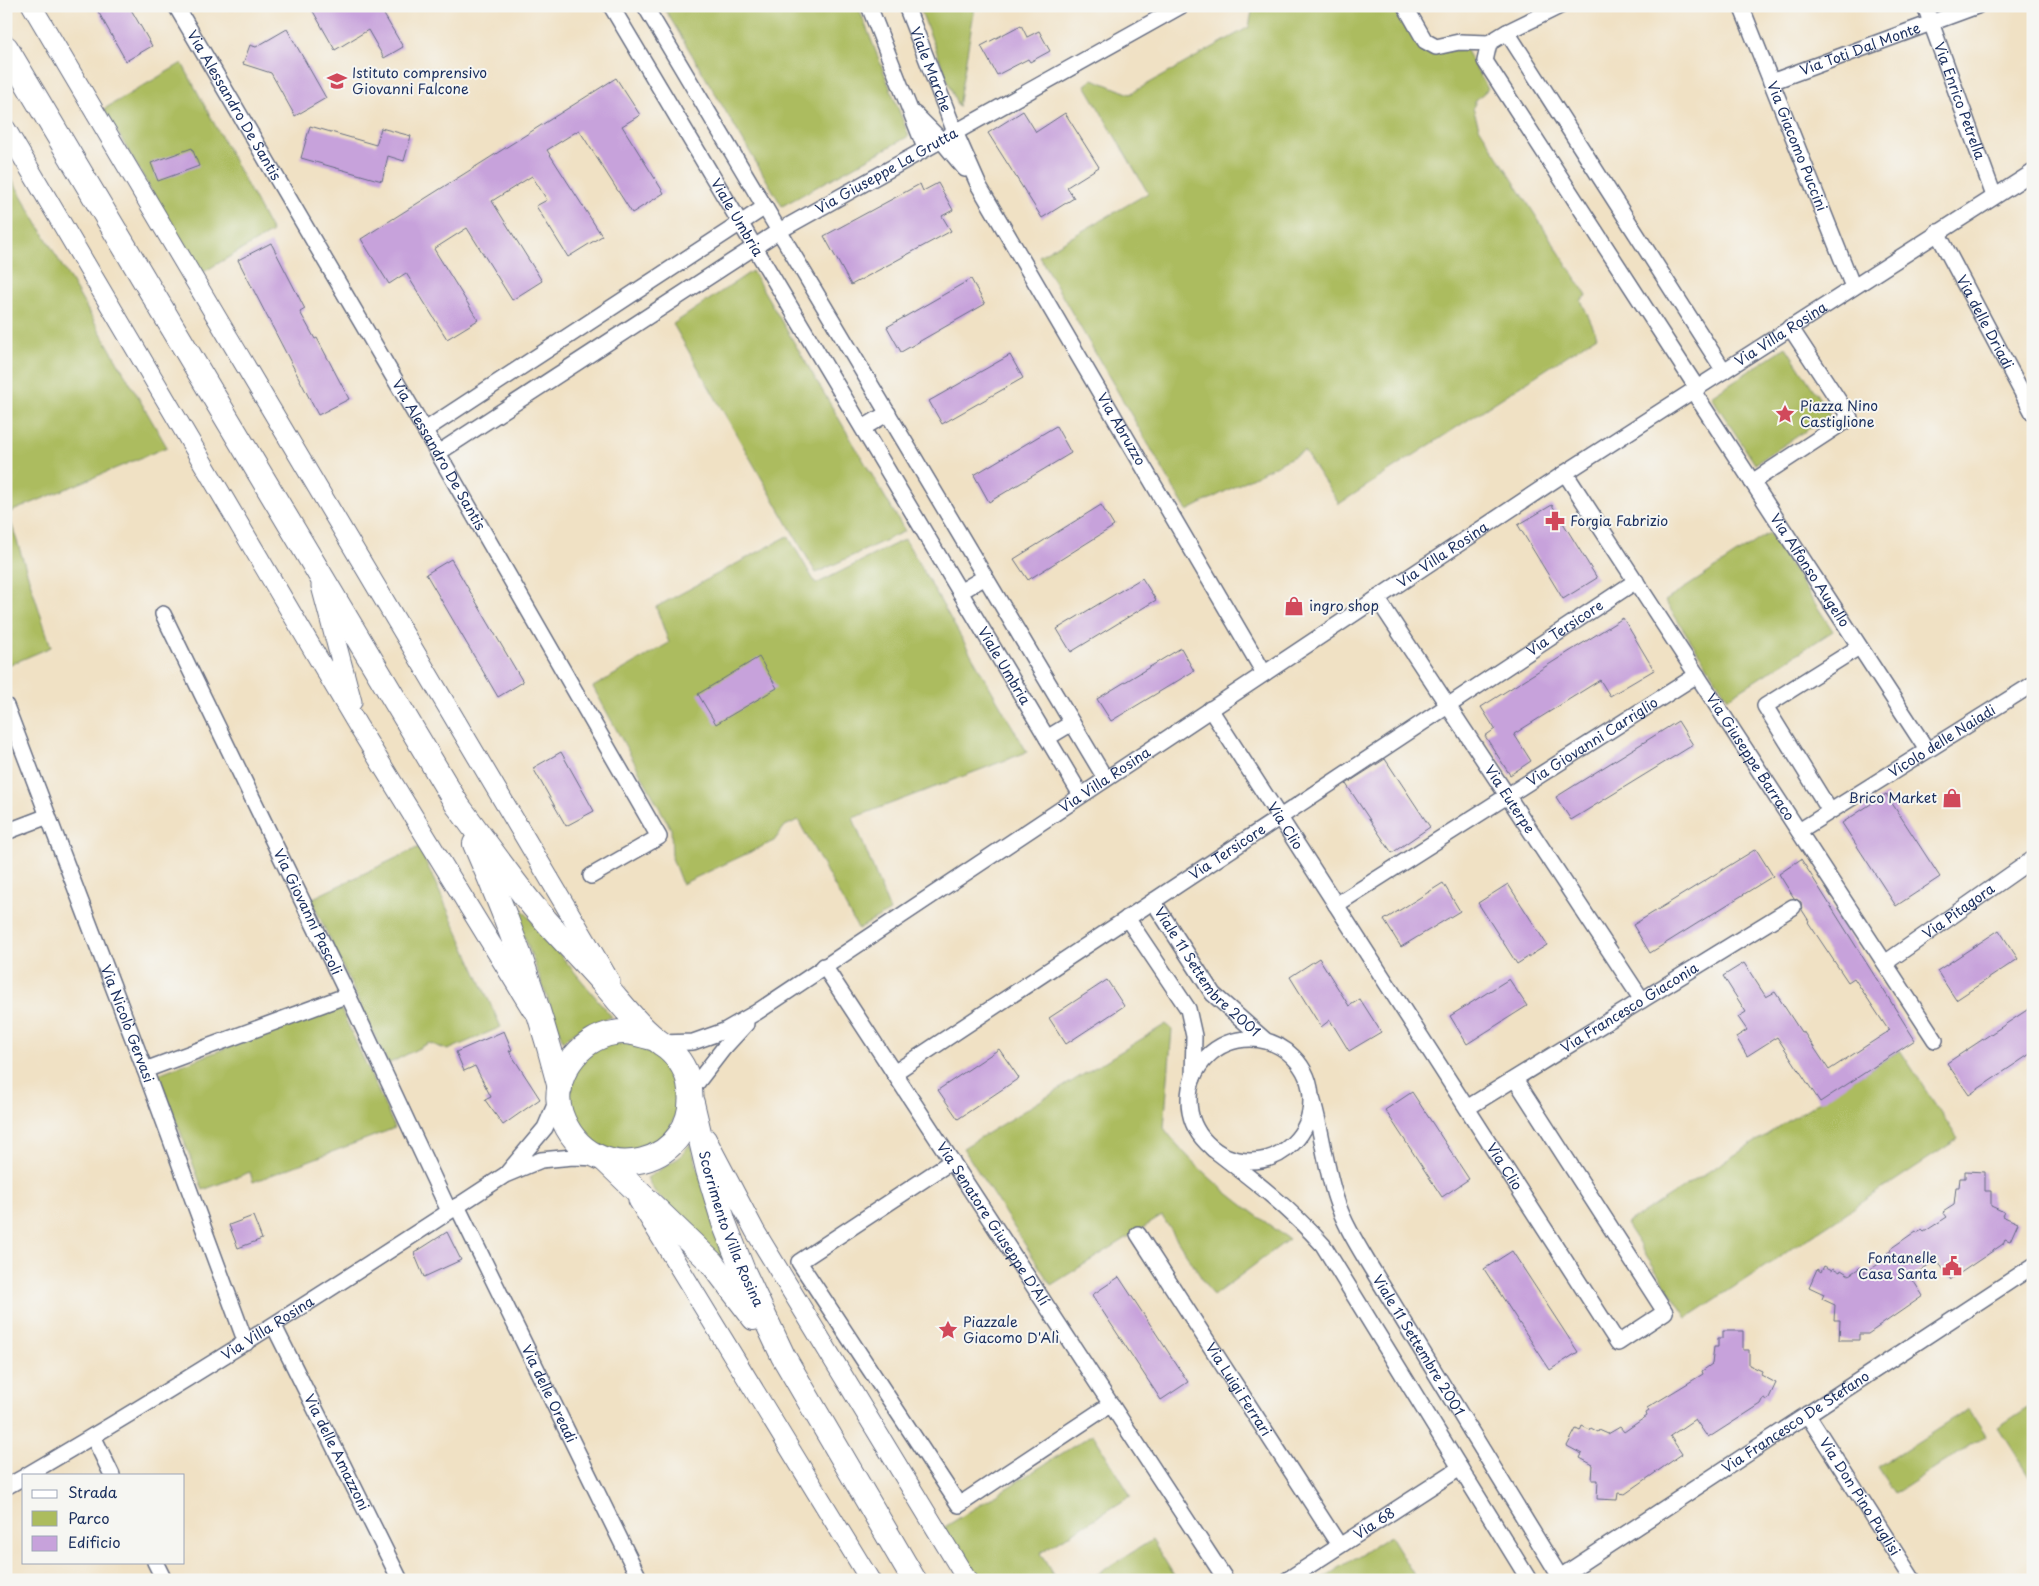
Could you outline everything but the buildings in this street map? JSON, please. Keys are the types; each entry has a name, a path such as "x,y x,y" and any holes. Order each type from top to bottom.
{"main road":[{"path":"6,48 458,806 532,905 629,1012 683,1066 692,1102 689,1112 676,1140 652,1158 621,1164 603,1160 586,1151 570,1133 560,1111 559,1092 545,1033 502,903 458,806"},
{"path":"559,1092 566,1069 578,1052 594,1039 614,1033 635,1033 657,1041"},
{"name":"Scorrimento Villa Rosina","path":"692,1102 724,1223 743,1271 783,1356 914,1580"},
{"name":"Scorrimento Villa Rosina","path":"603,1160 712,1263 783,1356"}],"street":[{"path":"32,6 629,1012"},
{"name":"Via Alessandro De Santis","path":"176,6 425,430 659,837 591,876"},
{"name":"Viale Umbria","path":"611,6 1081,795"},
{"name":"Viale Umbria","path":"645,6 1105,778"},
{"name":"Viale Marche","path":"869,6 925,148"},
{"name":"Viale Marche","path":"906,6 955,132"},
{"name":"Via Giuseppe La Grutta","path":"438,453 779,231 1181,6"},
{"path":"1405,6 1425,41 1436,47 1459,42 1489,43 1560,6"},
{"name":"Via Giacomo Puccini","path":"1741,6 1853,287"},
{"name":"Via Enrico Petrella","path":"1925,6 1994,196"},
{"name":"Via Toti Dal Monte","path":"1771,82 1977,6"},
{"path":"1507,32 1724,371"},
{"name":"Via Alfonso Augello","path":"1489,43 1485,61 1752,482 1927,750"},
{"name":"Viale Marche","path":"906,102 919,120 941,140"},
{"path":"6,129 358,726 545,1033"},
{"name":"Via Abruzzo","path":"955,132 979,186 1264,673"},
{"name":"Via Abruzzo","path":"941,140 979,186"},
{"name":"Via Villa Rosina","path":"657,1041 693,1042 724,1031 757,1012 1105,778 1566,473 1937,232 2033,172"},
{"path":"425,430 765,208"},
{"name":"Via delle Driadi","path":"1937,232 2033,412"},
{"path":"585,325 600,347"},
{"path":"1752,482 1850,418 1790,327"},
{"path":"863,428 888,413"},
{"name":"Via Giuseppe Barraco","path":"1566,473 1935,1040"},
{"path":"317,570 358,726"},
{"path":"960,592 985,577"},
{"name":"Via Tersicore","path":"894,1073 1636,581"},
{"name":"Via Euterpe","path":"1377,598 1642,1000"},
{"name":"Via Giovanni Pascoli","path":"163,614 453,1209"},
{"path":"1830,811 1765,706 1859,647"},
{"name":"Via Giovanni Carriglio","path":"1336,904 1697,675"},
{"name":"Vicolo delle Naiadi","path":"1799,831 2033,684"},
{"name":"Via Nicolò Gervasi","path":"6,706 145,1070 246,1342"},
{"name":"Via Clio","path":"1210,709 1618,1343 1665,1312 1514,1078"},
{"path":"1047,738 1072,723"},
{"path":"6,832 48,816"},
{"name":"Via Pitagora","path":"1885,963 2033,859"},
{"name":"Viale 11 Settembre 2001","path":"1153,901 1213,994 1265,1040"},
{"name":"Via Francesco Giaconia","path":"1467,1108 1793,907"},
{"path":"1127,918 1188,1009 1194,1036 1193,1078 1189,1097 1191,1117 1200,1135 1213,1149 1231,1158 1250,1162 1270,1158 1287,1149 1301,1135 1309,1117 1312,1098 1308,1078 1298,1061 1283,1048 1265,1040 1243,1039 1222,1045 1204,1059 1193,1078"},
{"name":"Via Senatore Giuseppe D'Alí","path":"824,966 1226,1580"},
{"path":"145,1070 348,995"},
{"name":"Via Villa Rosina","path":"692,1102 723,1049 757,1012"},
{"name":"Via Villa Rosina","path":"505,1175 545,1128 559,1092"},
{"name":"Viale 11 Settembre 2001","path":"1312,1098 1319,1122 1324,1160 1336,1200 1346,1224 1561,1578"},
{"path":"692,1102 755,1231 967,1580"},
{"name":"Viale 11 Settembre 2001","path":"1213,1149 1276,1198 1302,1221 1323,1245 1529,1580"},
{"name":"Via Villa Rosina","path":"29,1474 274,1326 505,1175 541,1160 573,1157 603,1160"},
{"path":"952,1161 799,1262 959,1505 1111,1404"},
{"path":"627,1181 870,1580"},
{"name":"Via delle Oreadi","path":"453,1209 640,1580"},
{"name":"Via Luigi Ferrari","path":"1138,1234 1338,1545"},
{"name":"Via Francesco De Stefano","path":"1561,1578 2033,1266"},
{"name":"Via delle Amazzoni","path":"274,1326 400,1580"},
{"name":"Via Don Pino Puglisi","path":"1807,1414 1913,1580"},
{"path":"93,1436 112,1474"},
{"name":"Via 68","path":"1287,1580 1338,1545 1460,1468"},
{"path":"6,1487 22,1478"},
{"path":"953,1555 959,1580"},
{"path":"156,1564 164,1580"}],"green space":[{"path":"663,6 858,6 909,136 782,206"},
{"path":"919,6 975,6 958,107"},
{"path":"1253,6 1399,6 1419,40 1447,51 1465,49 1488,89 1476,100 1473,108 1479,127 1587,296 1581,300 1597,336 1339,504 1304,451 1187,511 1039,256 1148,193 1085,85 1093,79 1130,94 1249,27"},
{"path":"182,63 272,232 200,274 104,109"},
{"path":"6,169 167,447 8,513 51,647 7,666"},
{"path":"752,271 905,531 816,573 673,324"},
{"path":"1786,347 1830,415 1755,464 1711,396"},
{"path":"1769,533 1833,631 1728,698 1665,601"},
{"path":"788,536 816,584 905,539 1027,752 853,818 890,911 858,929 798,820 785,826 774,841 682,884 672,858 671,829 593,687 669,643 656,607"},
{"path":"419,847 501,1027 448,1050 429,1043 388,1064 311,899"},
{"path":"508,892 612,1017 586,1026 563,1041"},
{"path":"339,1005 395,1128 253,1182 250,1172 203,1190 158,1074"},
{"path":"1166,1024 1172,1029 1164,1128 1177,1145 1206,1175 1238,1202 1289,1239 1213,1296 1162,1216 1051,1285 963,1148"},
{"path":"613,1043 633,1043 653,1050 669,1064 679,1082 681,1103 664,1141 626,1156 587,1142 568,1106 569,1085 578,1066 593,1051"},
{"path":"1900,1050 1958,1139 1687,1318 1626,1224"},
{"path":"690,1144 728,1260 724,1262 655,1192 647,1178 680,1157"},
{"path":"2030,1406 2033,1410 2033,1482 1998,1427"},
{"path":"1969,1409 1986,1435 1894,1494 1877,1468"},
{"path":"1093,1434 1131,1496 1040,1553 1056,1580 971,1580 940,1530"},
{"path":"1390,1536 1417,1580 1320,1580"},
{"path":"1152,1540 1177,1580 1088,1580"}],"place":[{"name":"Istituto comprensivo Giovanni Falcone","path":"337,81"},
{"name":"Piazza Nino Castiglione","path":"1785,414"},
{"name":"Forgia Fabrizio","path":"1555,521"},
{"name":"ingro shop","path":"1294,606"},
{"name":"Brico Market","path":"1952,798"},
{"name":"Fontanelle Casa Santa","path":"1952,1266"},
{"name":"Piazzale Giacomo D'Alì","path":"948,1330"}]}
